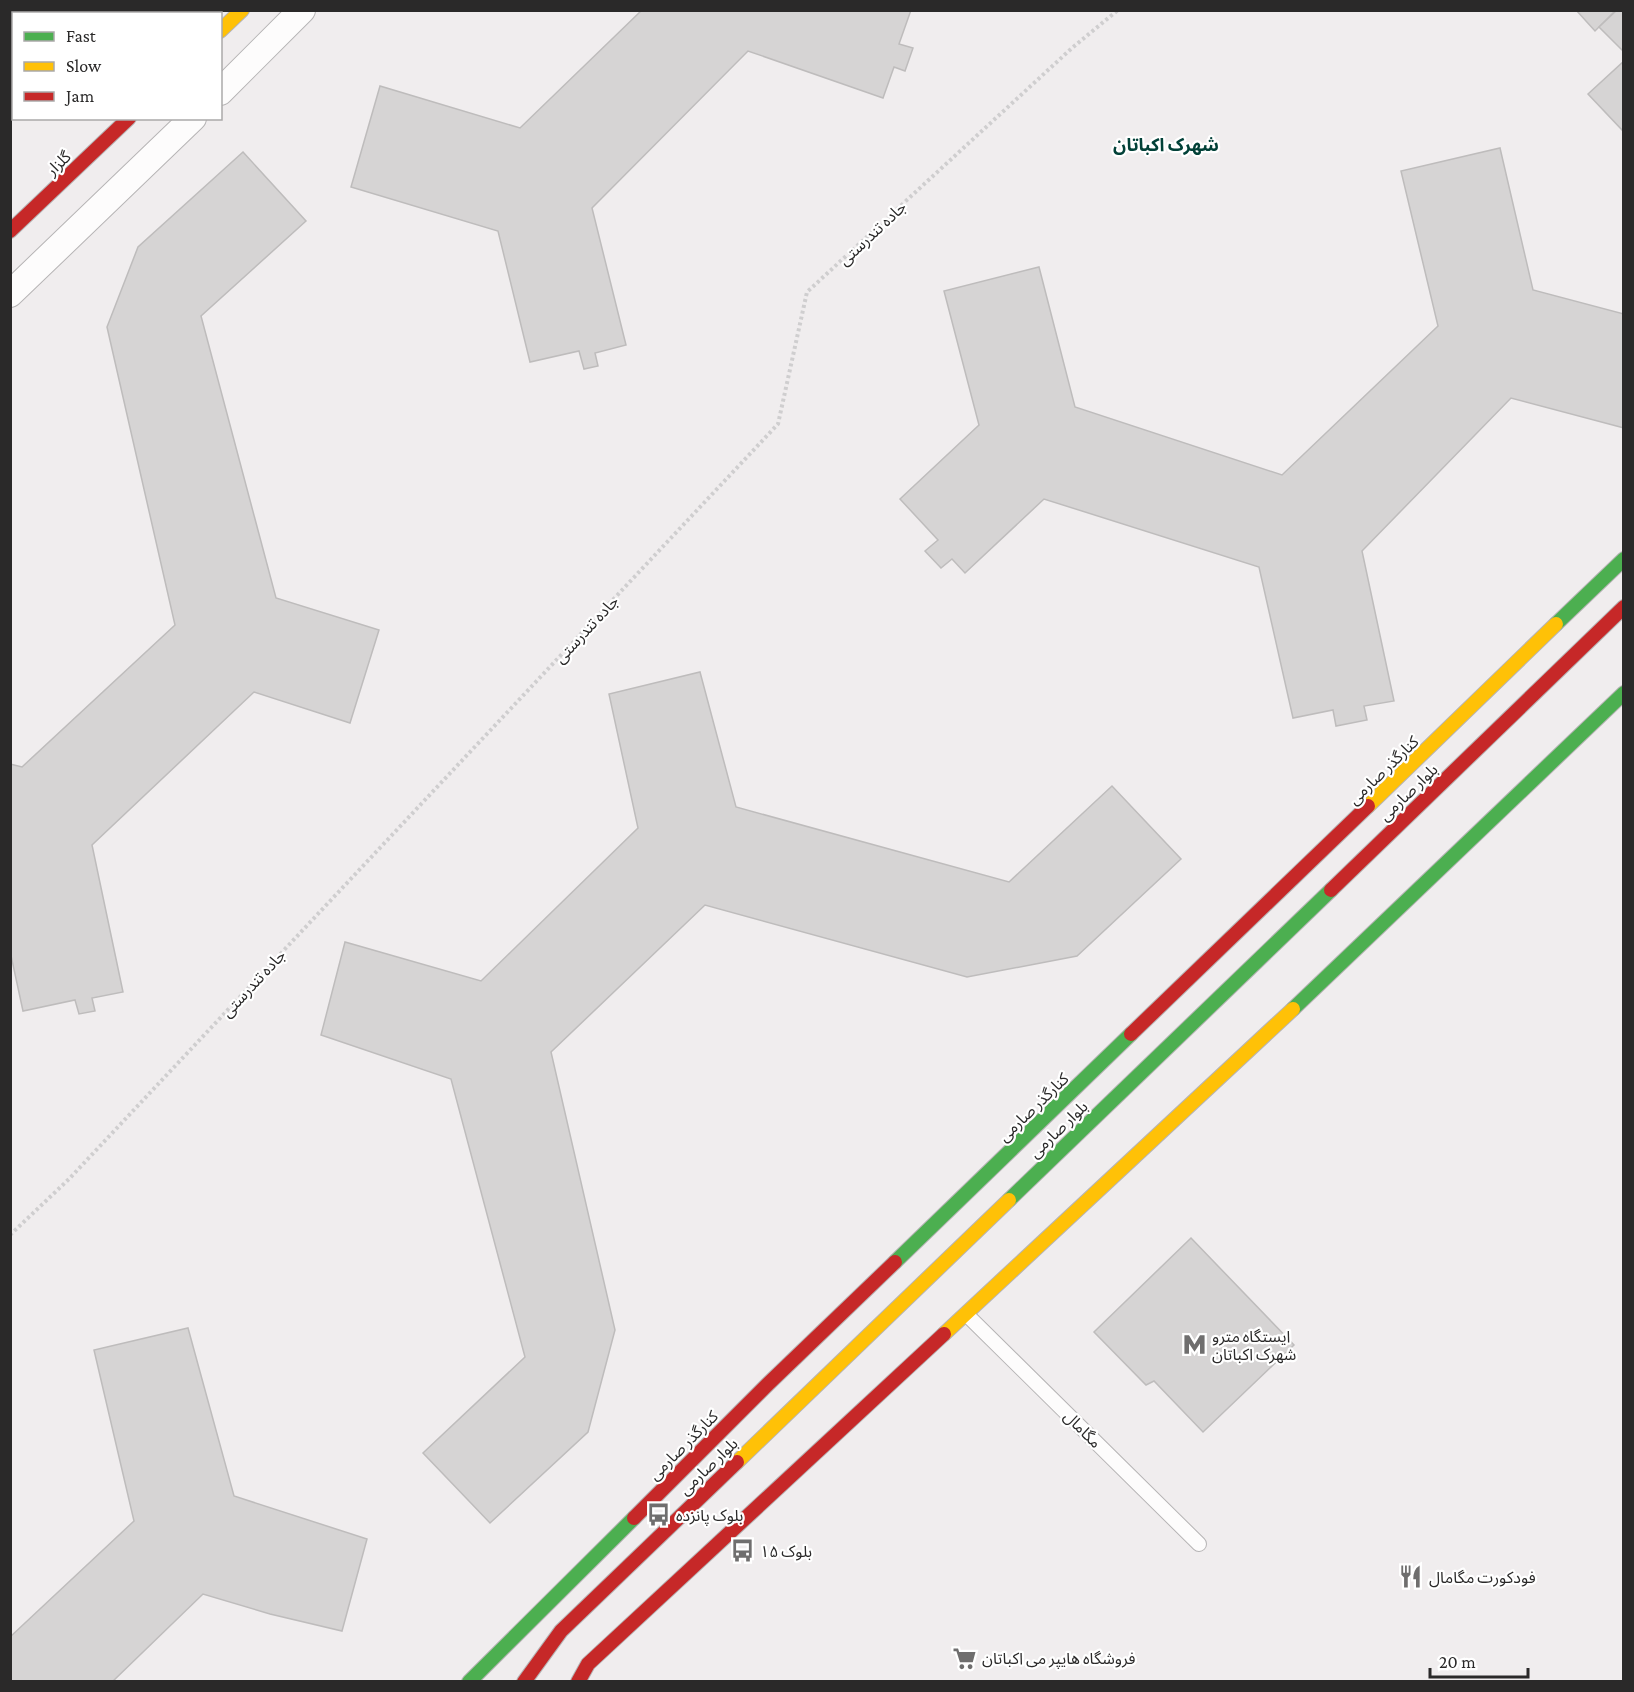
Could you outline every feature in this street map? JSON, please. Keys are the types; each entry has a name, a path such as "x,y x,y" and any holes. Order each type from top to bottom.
{"street":[{"path":"222,29 242,10"},
{"path":"222,90 302,10"},
{"name":"گلزار","path":"10,231 127,120"},
{"path":"10,294 192,120"},
{"name":"کنارگذر صارمی","path":"469,1682 768,1384 1623,559"},
{"name":"بلوار صارمی","path":"525,1682 561,1631 1623,607"},
{"path":"578,1682 588,1664 1241,1059 1623,693"}],"lane":[{"name":"مگامال","path":"966,1314 1199,1544"}],"path":[{"name":"جاده تندرستی","path":"10,1235 69,1179 778,424 807,292 1072,48 1118,10"}],"building":[{"path":"642,10 911,10 899,44 913,48 905,71 894,67 883,98 748,51 592,208 626,345 595,353 598,366 584,369 579,351 530,362 498,231 351,187 380,86 520,128"},
{"path":"1576,10 1616,10 1595,31"},
{"path":"1617,10 1624,10 1624,52 1599,27"},
{"path":"1624,61 1624,132 1588,94"},
{"path":"1500,148 1533,290 1624,314 1624,428 1511,398 1362,551 1394,701 1364,706 1367,720 1336,726 1333,710 1293,718 1259,567 1044,499 965,573 952,559 941,568 925,551 938,540 900,499 979,425 944,291 1039,267 1075,407 1282,475 1438,326 1401,171"},
{"path":"243,152 306,221 201,316 276,598 379,630 350,723 254,692 92,845 123,992 92,998 95,1011 79,1014 75,1000 23,1011 10,951 10,764 22,767 175,625 107,327 138,247"},
{"path":"700,672 736,807 1009,882 1112,786 1181,859 1077,956 967,977 705,905 551,1052 615,1330 588,1432 490,1523 423,1453 525,1357 451,1079 321,1035 345,942 481,981 638,828 609,694"},
{"path":"1191,1238 1294,1345 1203,1432 1154,1381 1146,1385 1094,1332"},
{"path":"188,1328 234,1496 367,1539 342,1631 270,1614 203,1594 112,1682 10,1682 10,1637 134,1521 94,1350"}],"traffic: fast":[{"path":"1556,624 1624,559"},
{"path":"1293,1009 1624,693"},
{"path":"1009,1200 1331,890"},
{"path":"895,1262 1131,1034"},
{"path":"469,1682 634,1518"}],"traffic: slow":[{"path":"222,29 242,10"},
{"path":"1368,806 1556,624"},
{"path":"944,1334 1293,1009"},
{"path":"737,1462 1009,1200"}],"traffic: jam":[{"path":"10,231 127,120"},
{"path":"1331,890 1624,607"},
{"path":"1131,1034 1368,806"},
{"path":"634,1518 768,1384 895,1262"},
{"path":"578,1682 588,1664 944,1334"},
{"path":"524,1682 561,1631 737,1462"}],"place":[{"name":"ایستگاه مترو شهرک اکباتان","path":"1194,1345"},
{"name":"بلوک پانزده","path":"658,1515"},
{"name":"بلوک ۱۵","path":"742,1551"},
{"name":"فودکورت مگامال","path":"1411,1577"},
{"name":"فروشگاه هایپر می اکباتان","path":"964,1658"}],"district":[{"name":"شهرک اکباتان","path":"1166,145"}]}
